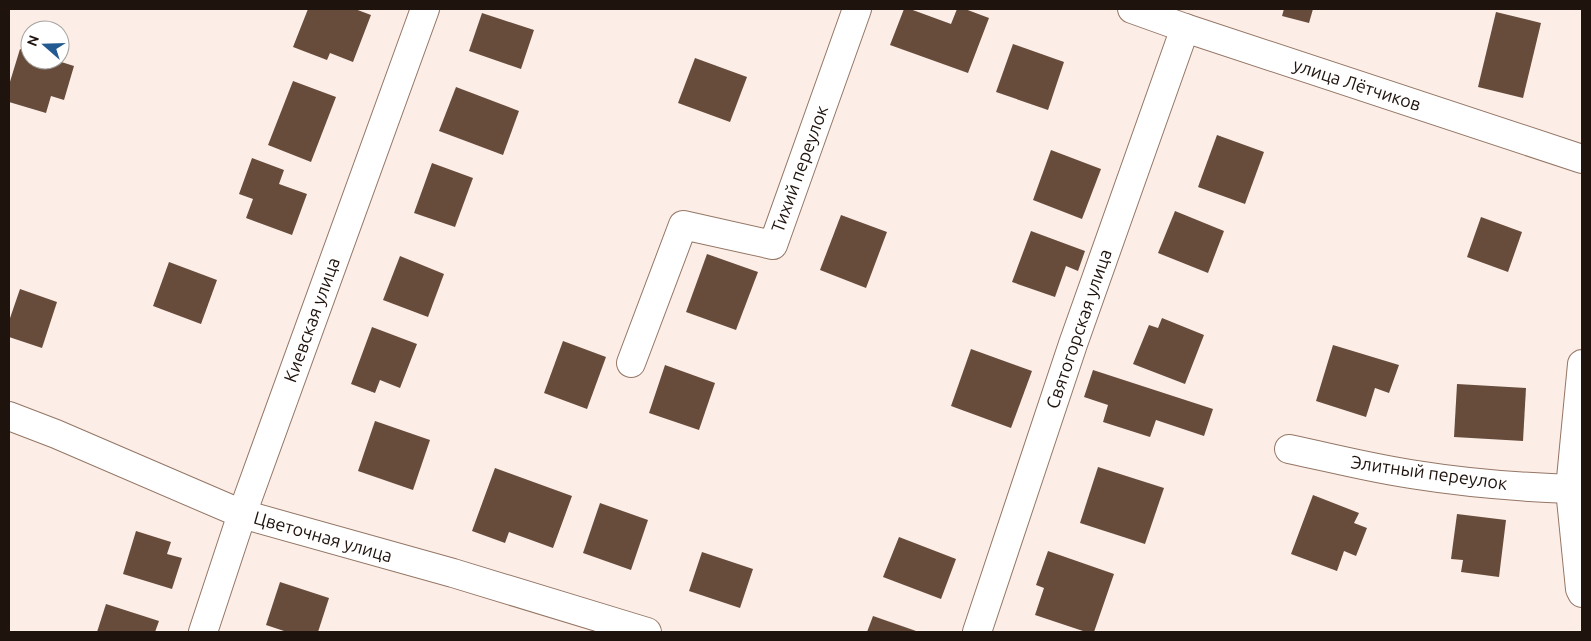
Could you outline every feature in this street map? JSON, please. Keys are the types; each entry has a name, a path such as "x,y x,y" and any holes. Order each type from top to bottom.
{"street":[{"name":"Киевская улица","path":"203,632 242,514 425,9"},
{"name":"Тихий переулок","path":"632,363 683,225 773,246 857,9"},
{"name":"улица Лётчиков","path":"1132,9 1582,159"},
{"name":"Святогорская улица","path":"977,632 1073,344 1185,28"},
{"path":"1582,364 1570,489 1580,589 1582,593"},
{"name":"Цветочная улица","path":"9,416 56,434 242,514 453,573 647,632"},
{"name":"Элитный переулок","path":"1289,449 1416,475 1526,487 1570,489"}],"building":[{"path":"308,9 355,9 371,15 353,62 330,53 327,60 293,47"},
{"path":"904,9 910,9 951,24 957,9 965,9 989,18 968,73 890,45"},
{"path":"1284,9 1313,9 1309,23 1282,16"},
{"path":"1496,12 1541,23 1523,98 1478,87"},
{"path":"482,13 534,30 521,69 469,51"},
{"path":"1013,44 1064,62 1048,110 996,92"},
{"path":"20,49 20,70 70,70 70,65 74,66 64,100 51,96 46,113 9,102 9,85"},
{"path":"695,58 747,77 730,122 678,103"},
{"path":"293,81 336,97 311,162 268,145"},
{"path":"456,87 519,111 503,155 439,131"},
{"path":"1217,135 1264,152 1245,204 1198,187"},
{"path":"1051,150 1101,169 1082,219 1033,200"},
{"path":"252,158 284,170 279,184 307,194 292,235 246,218 253,199 239,194"},
{"path":"432,163 473,178 455,227 414,213"},
{"path":"1175,211 1224,231 1208,273 1158,253"},
{"path":"841,215 887,232 866,288 820,270"},
{"path":"1481,217 1522,232 1508,272 1467,257"},
{"path":"1031,231 1085,251 1078,271 1066,266 1055,297 1012,282"},
{"path":"707,254 758,272 736,330 686,312"},
{"path":"400,256 444,274 428,317 383,300"},
{"path":"169,262 217,280 201,324 153,306"},
{"path":"20,289 57,302 42,348 9,337 9,321"},
{"path":"1162,318 1204,335 1185,384 1133,364 1149,325 1158,328"},
{"path":"372,327 417,344 400,388 380,380 375,393 351,384"},
{"path":"563,341 606,357 587,409 544,393"},
{"path":"1333,345 1399,365 1389,393 1375,388 1366,417 1316,401"},
{"path":"971,349 1032,371 1011,428 951,406"},
{"path":"665,365 715,383 699,430 649,413"},
{"path":"1093,370 1213,409 1204,436 1156,420 1150,437 1103,422 1108,405 1084,397"},
{"path":"1457,384 1526,388 1523,441 1454,437"},
{"path":"375,421 430,440 413,490 358,471"},
{"path":"1098,467 1164,488 1145,544 1080,523"},
{"path":"495,468 572,496 553,548 509,532 505,543 472,531"},
{"path":"1313,495 1359,513 1354,523 1367,528 1356,556 1344,551 1337,571 1291,554"},
{"path":"600,503 648,520 631,570 583,553"},
{"path":"1457,514 1506,520 1499,577 1461,572 1463,560 1451,559"},
{"path":"136,531 171,542 167,554 182,558 172,589 123,574"},
{"path":"899,537 956,559 941,599 883,577"},
{"path":"1048,551 1114,574 1094,632 1086,632 1035,615 1044,588 1036,585"},
{"path":"702,552 753,569 740,608 689,591"},
{"path":"280,582 329,598 318,632 287,632 266,625"},
{"path":"106,604 159,621 155,632 97,632"},
{"path":"873,616 919,632 867,632"}]}
